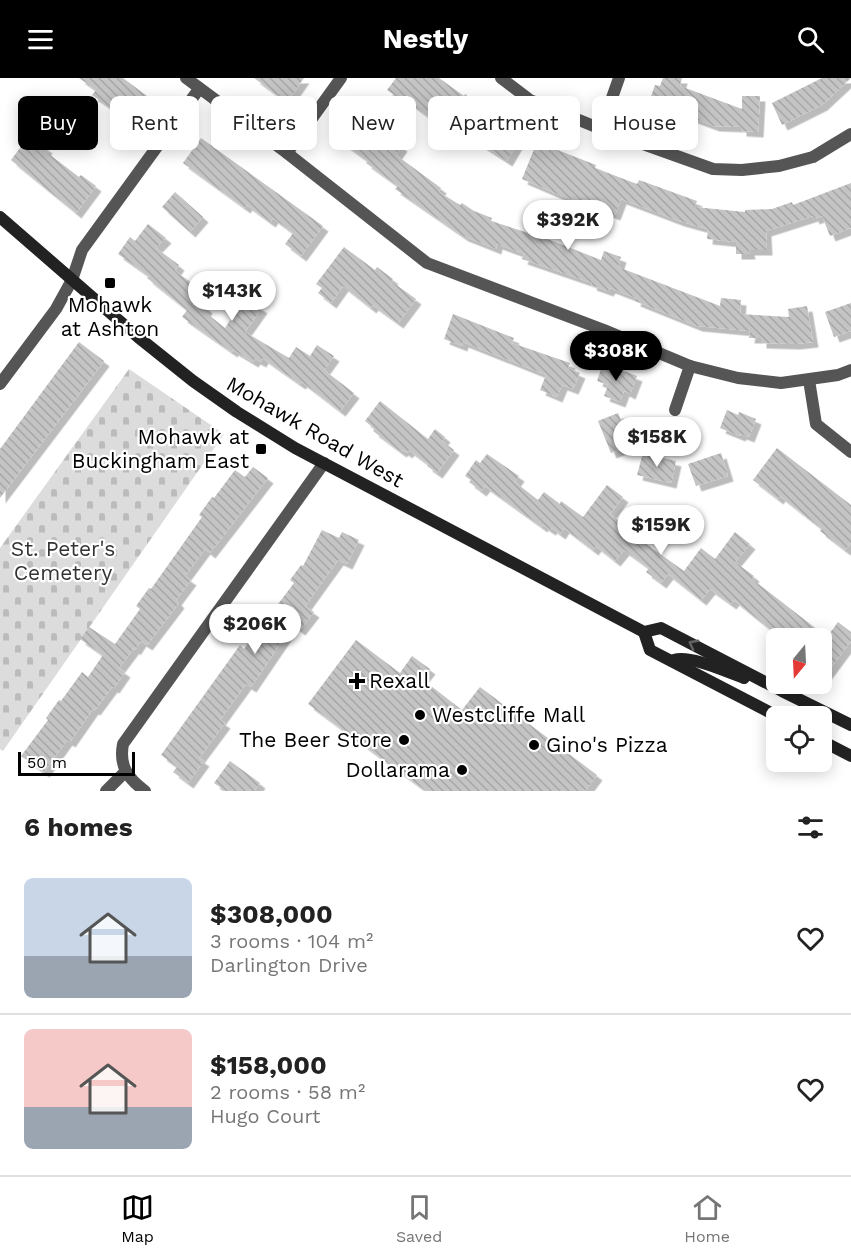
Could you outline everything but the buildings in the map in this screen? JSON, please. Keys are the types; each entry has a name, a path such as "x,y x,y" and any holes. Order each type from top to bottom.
{"main road":[{"name":"Mohawk Road West","path":"0,217 193,381 237,412 324,463 644,632 650,650 766,710"},
{"name":"Mohawk Road West","path":"644,632 661,627 766,683"},
{"path":"672,661 680,658 704,664 766,685"},
{"name":"Mohawk Road West","path":"788,694 851,725"},
{"path":"832,746 851,756"}],"street":[{"path":"186,78 287,153 427,263 604,330 690,366 738,378 781,383 838,375 851,370"},
{"path":"287,153 342,78"},
{"path":"501,78 530,99 592,125"},
{"path":"613,96 619,78"},
{"path":"0,384 56,309 72,280 82,250 199,88"},
{"path":"660,150 713,169 742,170 779,166 813,157 851,134"},
{"path":"675,410 690,366"},
{"path":"809,380 816,424 851,452"},
{"path":"145,791 125,772 120,756 123,744 324,463"},
{"path":"106,791 125,772"}],"green space":[{"name":"St. Peter's Cemetery","path":"129,369 224,434 3,751 0,749 0,548"}],"place":[{"name":"Mohawk at Ashton","path":"110,283"},
{"name":"Mohawk at Buckingham East","path":"261,449"},
{"name":"Rexall","path":"357,681"},
{"name":"Westcliffe Mall","path":"420,715"},
{"name":"The Beer Store","path":"404,740"},
{"name":"Gino's Pizza","path":"534,745"},
{"name":"Dollarama","path":"462,770"}]}
